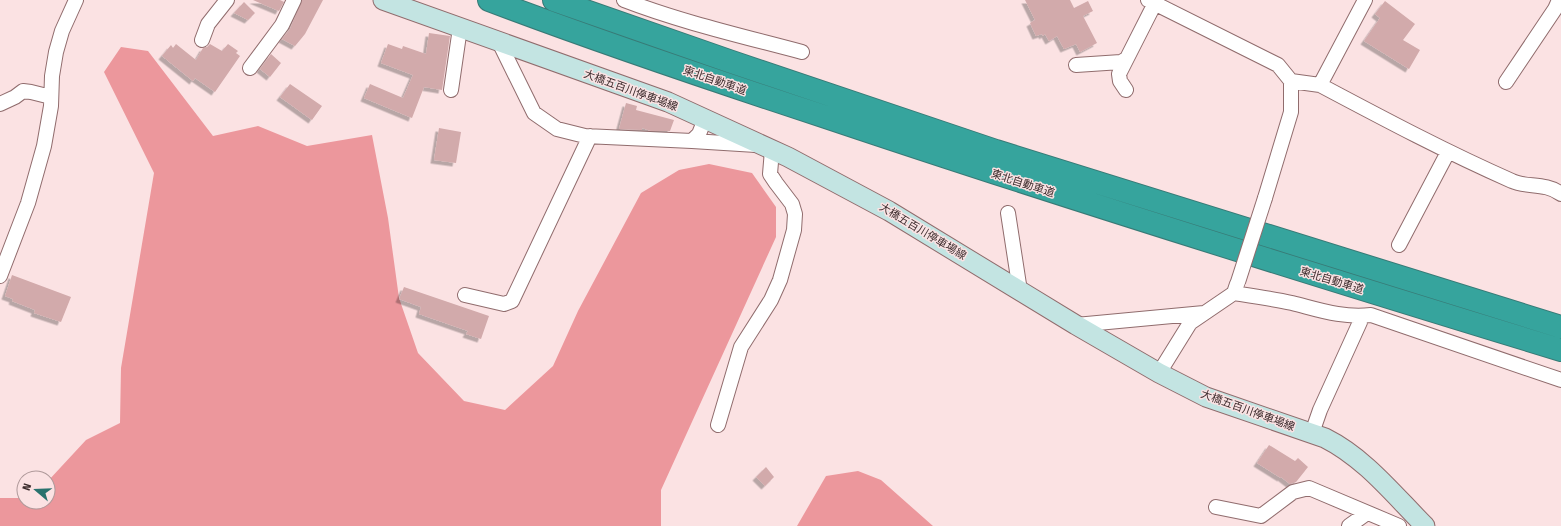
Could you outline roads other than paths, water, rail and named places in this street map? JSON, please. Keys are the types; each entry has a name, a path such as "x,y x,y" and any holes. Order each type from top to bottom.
{"highway":[{"name":"東北自動車道","path":"489,0 723,83 983,170 1271,261 1561,350"},
{"name":"東北自動車道","path":"554,0 729,61 989,148 1561,327"}],"main road":[{"name":"大橋五百川停車場線","path":"383,0 668,102 767,148 889,211 1076,326 1159,373 1206,397 1312,433 1343,447 1373,473 1425,526"}],"street":[{"path":"0,276 28,202 44,146 56,52 62,31 76,0"},
{"path":"202,40 208,24 227,0"},
{"path":"250,68 282,25 294,0"},
{"path":"624,0 681,20 802,52"},
{"path":"1320,85 1365,0"},
{"path":"1506,82 1555,9 1559,0"},
{"path":"1126,90 1120,82 1119,74 1151,2 1278,65 1291,81 1291,112 1236,288 1190,323 1159,373"},
{"path":"451,90 460,28"},
{"path":"499,42 534,114 557,129 590,136 692,141 767,148 770,174 792,204 795,214 794,230 780,280 771,300 741,347 718,426"},
{"path":"1076,65 1121,62 1126,59"},
{"path":"1291,81 1320,85 1448,152 1517,184 1542,186 1561,194"},
{"path":"0,104 15,97 23,91 51,97"},
{"path":"692,141 699,134 705,119"},
{"path":"464,295 504,304 512,301 590,136"},
{"path":"1399,245 1448,152"},
{"path":"1008,213 1020,291"},
{"path":"1236,288 1332,314 1361,316 1371,315 1379,317 1561,380"},
{"path":"1076,326 1204,313"},
{"path":"1312,433 1320,410 1360,322 1361,316"},
{"path":"1216,507 1264,521 1294,492 1309,488 1399,526"},
{"path":"1349,526 1367,512"}]}
